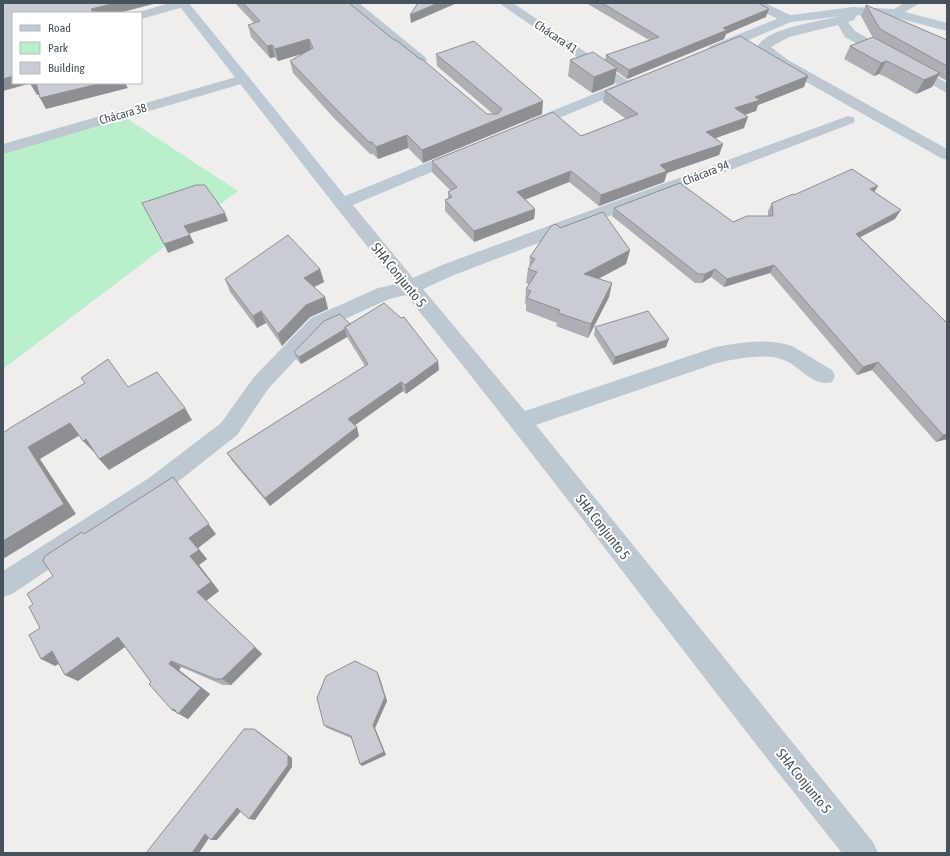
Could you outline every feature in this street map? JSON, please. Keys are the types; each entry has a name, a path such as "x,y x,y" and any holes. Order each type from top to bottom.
{"street":[{"path":"142,15 183,3"},
{"name":"SHA Conjunto 5","path":"183,3 409,288 520,422 804,782 862,853"},
{"path":"352,3 428,68"},
{"name":"Chácara 41","path":"505,3 627,85"},
{"path":"755,3 788,19"},
{"path":"894,12 914,3"},
{"path":"853,11 850,17 784,34 766,43 764,48 783,63 947,155"},
{"path":"700,55 788,19 812,15 853,11 894,12 947,27"},
{"path":"841,20 850,34 947,89"},
{"name":"Chácara 38","path":"3,149 244,79"},
{"path":"518,130 642,79"},
{"name":"Chácara 94","path":"3,585 158,485 228,428 261,383 318,323 385,293 409,288 448,270 848,120"},
{"path":"342,203 474,149"},
{"path":"520,422 648,377 716,356 746,349 785,351 824,376"}],"green space":[{"path":"117,112 238,191 3,369 3,149"}],"building":[{"path":"3,3 115,3 91,9 92,12 12,12 12,76 3,79"},
{"path":"243,3 349,3 394,40 422,59 487,114 498,114 502,109 436,54 474,41 543,101 422,150 407,135 376,147 372,142 369,142 331,104 290,61 313,48 309,39 275,49 272,45 267,46 248,25 260,21"},
{"path":"418,3 438,3 410,15"},
{"path":"602,3 758,3 769,9 723,28 727,30 629,70 606,55 659,37"},
{"path":"866,5 947,40 947,66 880,29"},
{"path":"740,36 808,76 755,97 760,100 735,108 748,117 706,132 723,144 660,165 667,171 601,195 571,171 517,192 535,209 474,231 445,200 452,197 448,192 457,187 432,161 553,112 581,136 638,114 605,91"},
{"path":"873,37 940,73 924,80 886,61 881,63 850,46"},
{"path":"593,52 617,68 594,77 570,60"},
{"path":"36,84 98,84 40,98"},
{"path":"852,169 878,186 870,189 901,210 856,234 947,323 947,434 943,435 878,362 863,367 774,265 727,279 715,269 705,274 698,274 614,208 680,183 733,222 747,216 773,216 772,203 793,194 794,195"},
{"path":"196,185 205,185 225,213 184,226 190,235 164,244 142,203"},
{"path":"603,212 630,250 584,274 612,283 591,324 558,313 560,310 527,298 531,291 526,289 537,272 528,269 535,259 530,257 551,226 556,224 560,228"},
{"path":"288,235 320,269 304,278 325,297 306,305 278,334 261,311 253,316 225,279"},
{"path":"384,303 401,318 404,317 438,361 405,385 401,382 348,419 357,427 265,498 227,453 368,364 345,327"},
{"path":"648,311 669,339 615,357 595,327"},
{"path":"340,314 350,324 345,327 345,329 299,357 294,352 324,321"},
{"path":"108,359 128,387 157,372 185,408 99,459 86,439 83,441 70,423 28,447 64,504 3,541 3,433 85,383 81,378"},
{"path":"173,477 209,524 189,538 199,550 190,556 211,582 197,592 255,647 222,679 215,679 171,661 169,664 201,688 178,714 174,709 172,710 149,684 151,682 118,637 65,675 52,651 41,659 29,635 40,628 29,607 33,604 27,594 53,576 43,561 45,556 82,532 84,534"},
{"path":"355,661 377,672 385,697 373,725 384,752 360,764 351,736 324,725 317,698 326,676"},
{"path":"244,729 254,729 288,755 288,765 249,819 237,808 211,840 205,834 192,853 146,853"}]}
